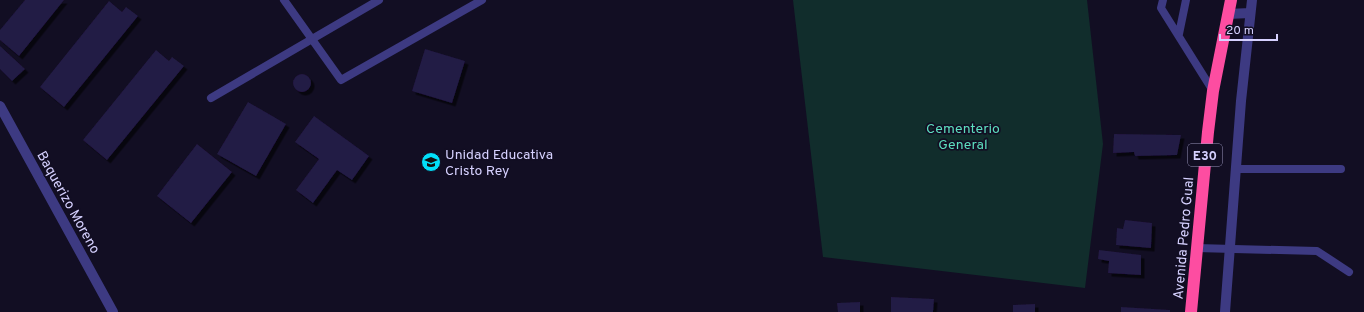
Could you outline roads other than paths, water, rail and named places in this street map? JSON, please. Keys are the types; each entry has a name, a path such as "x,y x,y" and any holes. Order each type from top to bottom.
{"highway":[{"name":"Avenida Pedro Gual","path":"1191,312 1196,248 1213,91 1231,0"}],"street":[{"path":"1225,312 1241,101 1252,0"},
{"path":"1228,14 1250,13"},
{"name":"Baquerizo Moreno","path":"0,106 113,312"}],"lane":[{"path":"284,0 341,80 482,0"},
{"path":"211,98 379,0"},
{"path":"1163,0 1161,8 1179,34 1213,91"},
{"path":"1179,34 1186,0"},
{"path":"1236,169 1341,169"},
{"path":"1196,248 1317,251 1349,272"}],"place":[{"name":"Unidad Educativa Cristo Rey","path":"431,162"}],"park label":[{"name":"Cementerio General","path":"963,136"}]}
